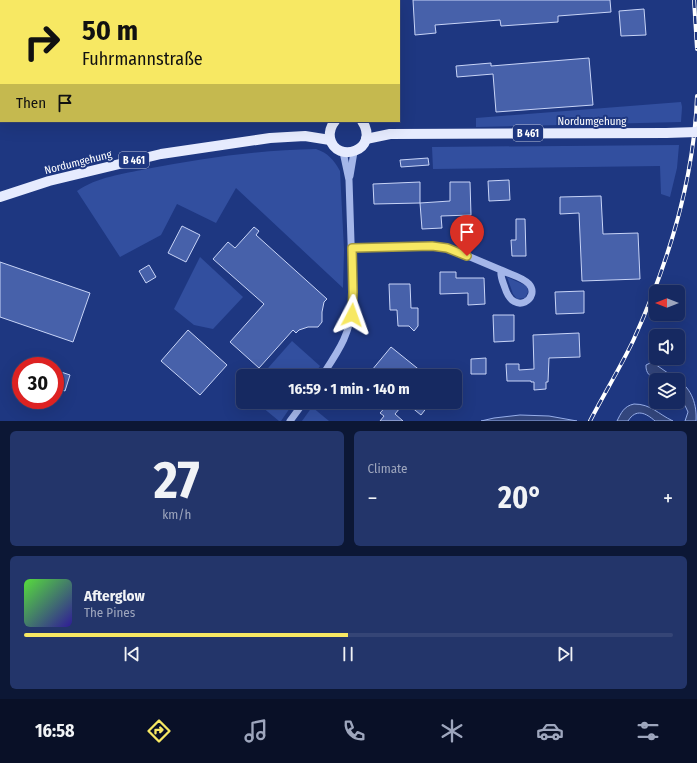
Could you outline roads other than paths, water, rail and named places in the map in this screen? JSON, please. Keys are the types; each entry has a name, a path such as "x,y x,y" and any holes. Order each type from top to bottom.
{"main road":[{"name":"Nordumgehung","path":"364,123 390,134"},
{"name":"Nordumgehung","path":"364,123 367,132 366,139 390,134 697,132"},
{"name":"Nordumgehung","path":"305,136 333,125"},
{"name":"Nordumgehung","path":"0,197 49,181 161,154 263,139 305,136 330,140 333,125"},
{"path":"330,140 343,152 354,152 360,149 366,139"}],"street":[{"path":"327,369 341,348 350,324 353,292 349,180 343,152"},
{"path":"349,180 354,152"},
{"path":"352,248 438,246 456,251 501,270 530,285 532,291 528,301 524,304 516,304 511,300 506,293 500,275 501,270"},
{"path":"290,421 299,409"}],"railway":[{"path":"694,0 697,49"},
{"path":"590,421 633,341 646,312 668,252 685,191 691,159 697,96"}]}
